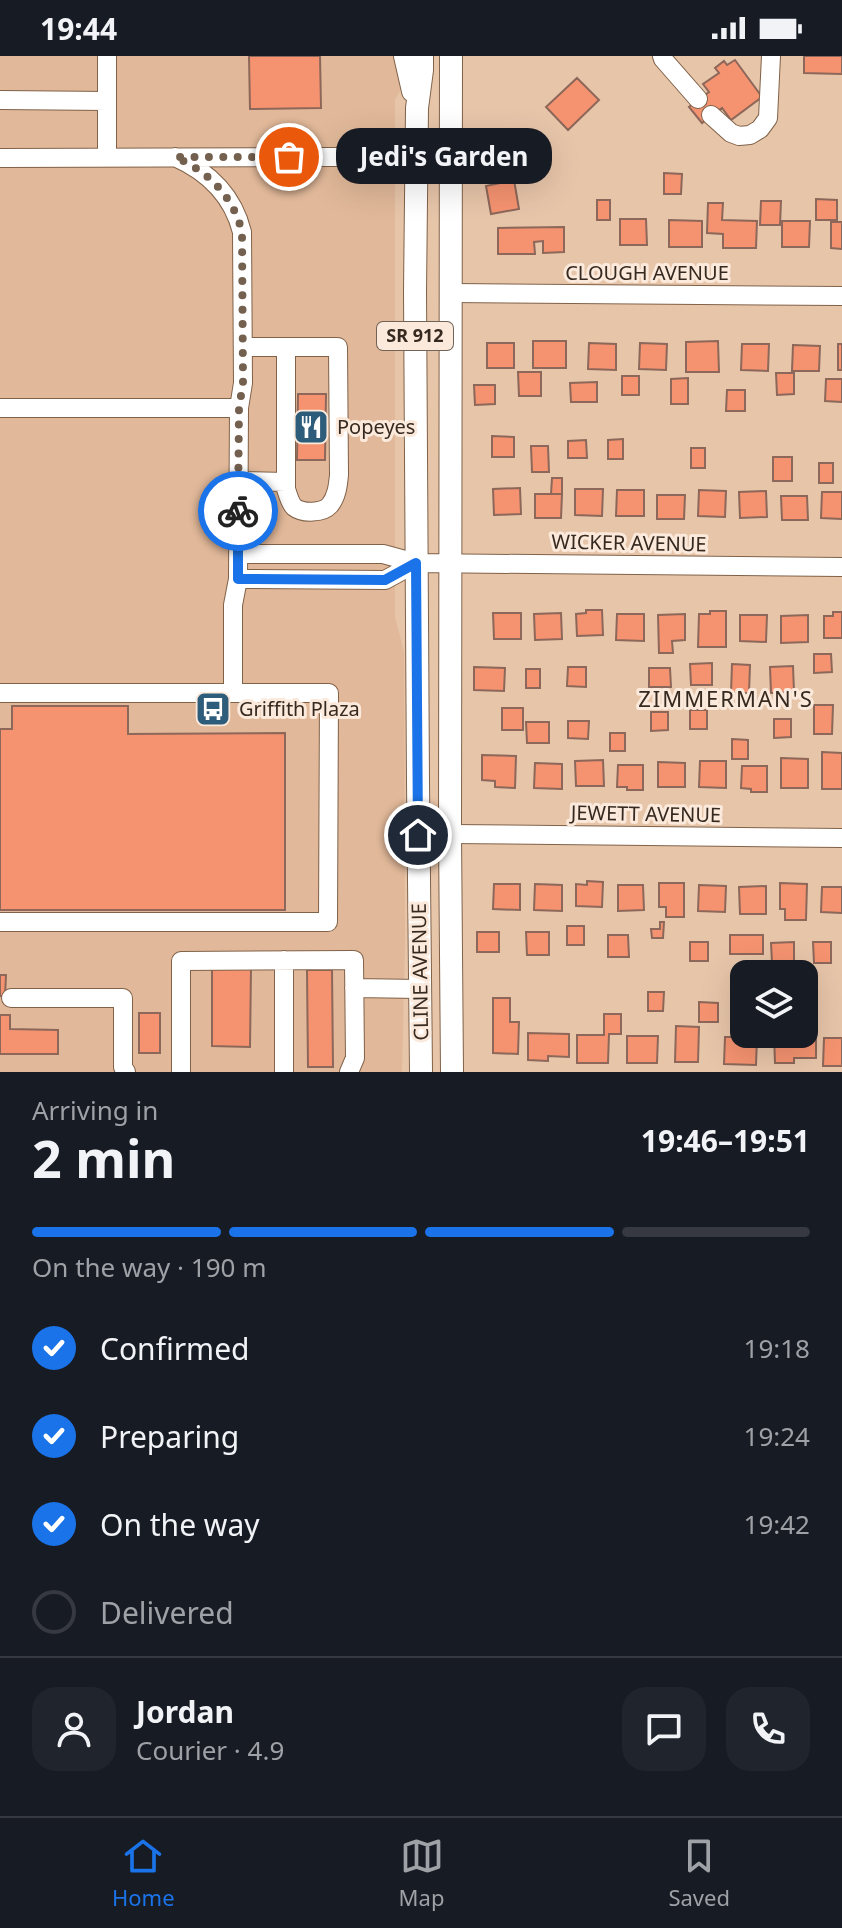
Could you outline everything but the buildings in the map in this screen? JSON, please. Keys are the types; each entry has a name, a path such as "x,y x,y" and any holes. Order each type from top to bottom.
{"main road":[{"path":"405,56 417,108"},
{"name":"CLINE AVENUE","path":"421,1072 416,563 417,108 422,56"},
{"name":"CLINE AVENUE","path":"451,56 452,1072"}],"street":[{"path":"107,56 107,157"},
{"path":"662,56 698,99"},
{"path":"711,115 739,136 750,135 760,129 768,118 771,56"},
{"path":"0,100 107,101"},
{"path":"175,157 202,171 215,182 239,220 244,244 243,383 239,408 238,579 233,605 233,693"},
{"path":"0,158 337,157"},
{"name":"CLOUGH AVENUE","path":"451,293 842,296"},
{"path":"243,347 286,347 338,347 339,475 336,495 325,509 303,511 294,507 288,498 286,347"},
{"path":"0,408 239,408"},
{"path":"238,481 286,482"},
{"name":"WICKER AVENUE","path":"238,554 383,554 416,563 450,564 842,567"},
{"path":"238,579 385,580 416,563"},
{"path":"0,693 329,693 328,922 0,922"},
{"name":"JEWETT AVENUE","path":"450,834 842,838"},
{"path":"284,960 284,1072"},
{"path":"181,1072 181,961 354,960 355,1058 349,1072"},
{"path":"354,988 420,989"},
{"path":"11,998 123,998 123,1067 126,1072"}],"shaded area":[{"path":"0,56 396,56 400,91 395,100 395,617 404,652 402,1072 0,1072"}],"way so far":[{"path":"238,511 239,408 243,383 242,232 234,209 215,182 202,171 175,157 289,157"}],"place":[{"name":"Jedi's Garden","path":"289,157"},
{"name":"Popeyes","path":"311,427"},
{"name":"Griffith Plaza","path":"213,709"}],"district":[{"name":"ZIMMERMAN'S","path":"726,699"}],"route":[{"path":"238,511 238,579 385,580 416,563 418,835"}]}
